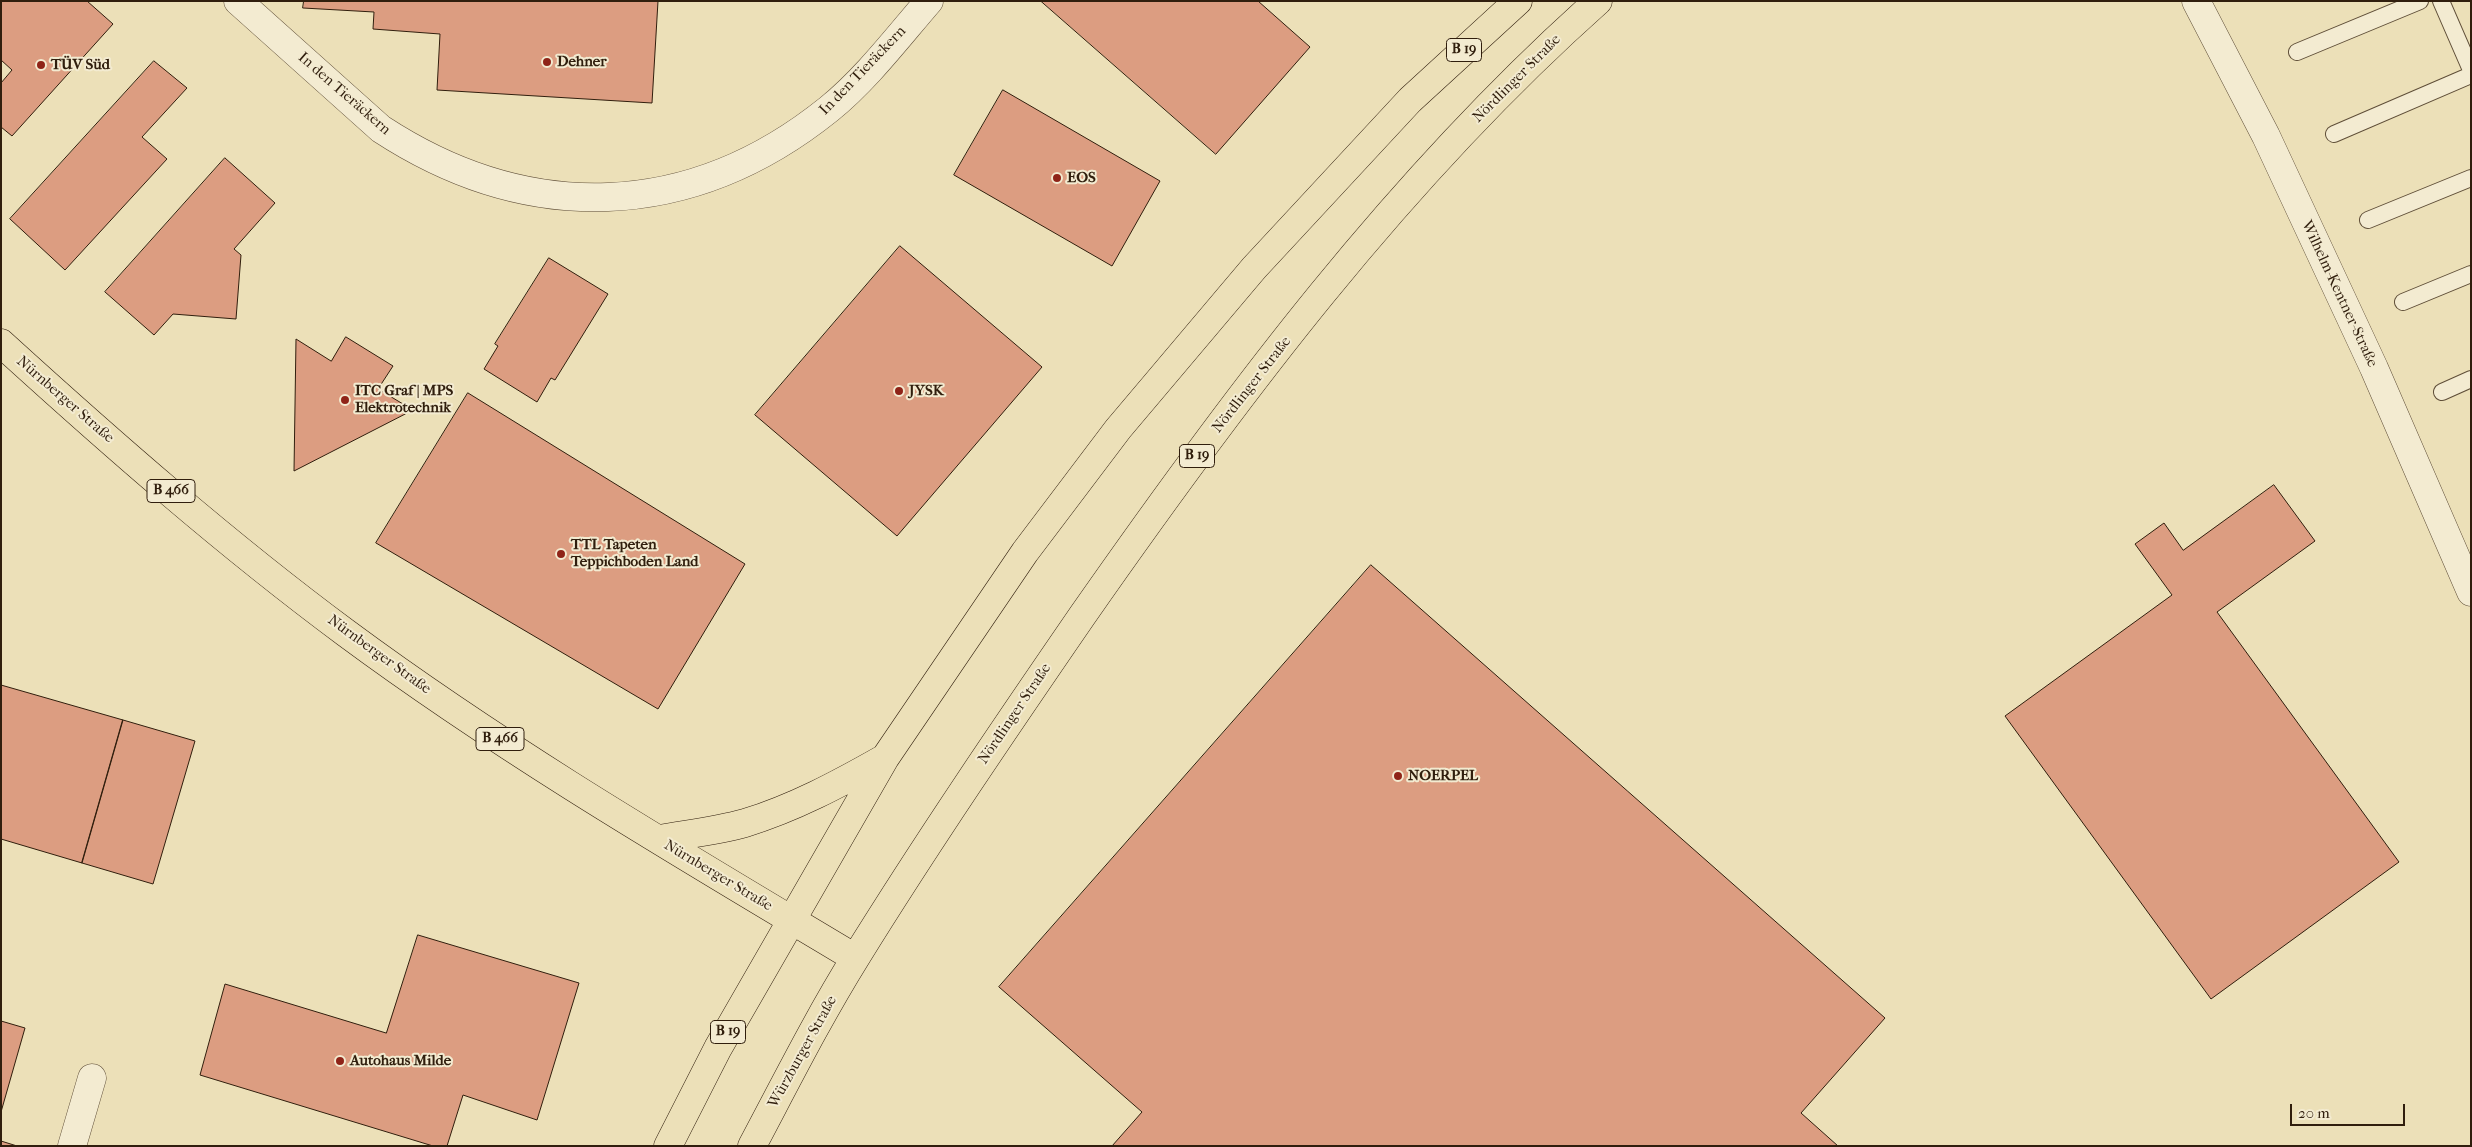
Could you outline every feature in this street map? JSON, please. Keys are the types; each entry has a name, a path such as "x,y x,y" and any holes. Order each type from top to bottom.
{"main road":[{"name":"B 19","path":"668,1146 718,1048 885,758 954,653 1025,552 1143,400 1254,268 1403,107 1518,1"},
{"name":"Nördlinger Straße","path":"855,958 1001,733 1161,503 1289,338 1362,246 1436,162 1543,51 1598,1"},
{"name":"Nürnberger Straße","path":"1,343 174,494 346,633 468,718 791,920"},
{"name":"B 19","path":"659,839 743,823 794,806 885,758"},
{"name":"B 466","path":"791,920 855,958"},
{"name":"Würzburger Straße","path":"752,1146 802,1051 855,958"}],"street":[{"name":"In den Tieräckern","path":"238,1 381,129 405,144 459,171 513,189 556,196 600,199 638,195 674,188 714,176 757,158 830,108 885,52 929,1"},
{"name":"Wilhelm-Kentner-Straße","path":"2196,1 2270,145 2374,368 2471,592"},
{"path":"72,1146 92,1078"}],"lane":[{"path":"2296,52 2420,1"},
{"path":"2441,1 2471,70"},
{"path":"2334,134 2471,75"},
{"path":"2368,220 2471,178"},
{"path":"2403,302 2471,274"},
{"path":"2442,392 2471,379"}],"building":[{"name":"TÜV Süd","path":"1,1 87,1 113,24 12,136 1,127 1,83 12,70 1,60"},
{"name":"Dehner","path":"304,1 658,1 652,103 437,90 440,34 373,29 374,12 303,8"},
{"path":"1041,1 1258,1 1310,47 1216,154"},
{"path":"154,61 187,88 142,137 167,159 65,270 10,219"},
{"name":"EOS","path":"1003,90 1160,181 1112,266 954,175"},
{"path":"225,158 275,203 234,249 241,255 236,319 173,314 154,335 105,292"},
{"name":"JYSK","path":"900,246 1042,367 897,536 755,415"},
{"path":"549,258 608,294 555,380 551,378 537,402 484,369 498,346 495,344"},
{"name":"ITC Graf | MPS Elektrotechnik","path":"346,337 393,366 378,389 413,410 294,471 296,339 331,361"},
{"name":"TTL Tapeten Teppichboden Land","path":"468,393 745,564 658,709 376,543"},
{"path":"2274,485 2315,541 2217,612 2399,862 2211,999 2005,716 2172,595 2135,544 2164,523 2183,550"},
{"name":"NOERPEL","path":"1371,565 1885,1018 1801,1113 1838,1146 1112,1146 1142,1112 999,987"},
{"path":"1,685 123,720 82,863 1,839"},
{"path":"123,720 195,741 153,884 82,863"},
{"path":"418,935 579,983 537,1120 463,1095 447,1146 433,1146 200,1075 225,984 386,1033"},
{"path":"1,1021 25,1028 1,1112"},
{"path":"1,1141 17,1146 1,1146"}],"place":[{"name":"Dehner","path":"547,62"},
{"name":"TÜV Süd","path":"41,65"},
{"name":"EOS","path":"1057,178"},
{"name":"JYSK","path":"899,391"},
{"name":"ITC Graf | MPS Elektrotechnik","path":"345,400"},
{"name":"TTL Tapeten Teppichboden Land","path":"561,554"},
{"name":"NOERPEL","path":"1398,776"},
{"name":"Autohaus Milde","path":"340,1061"}]}
